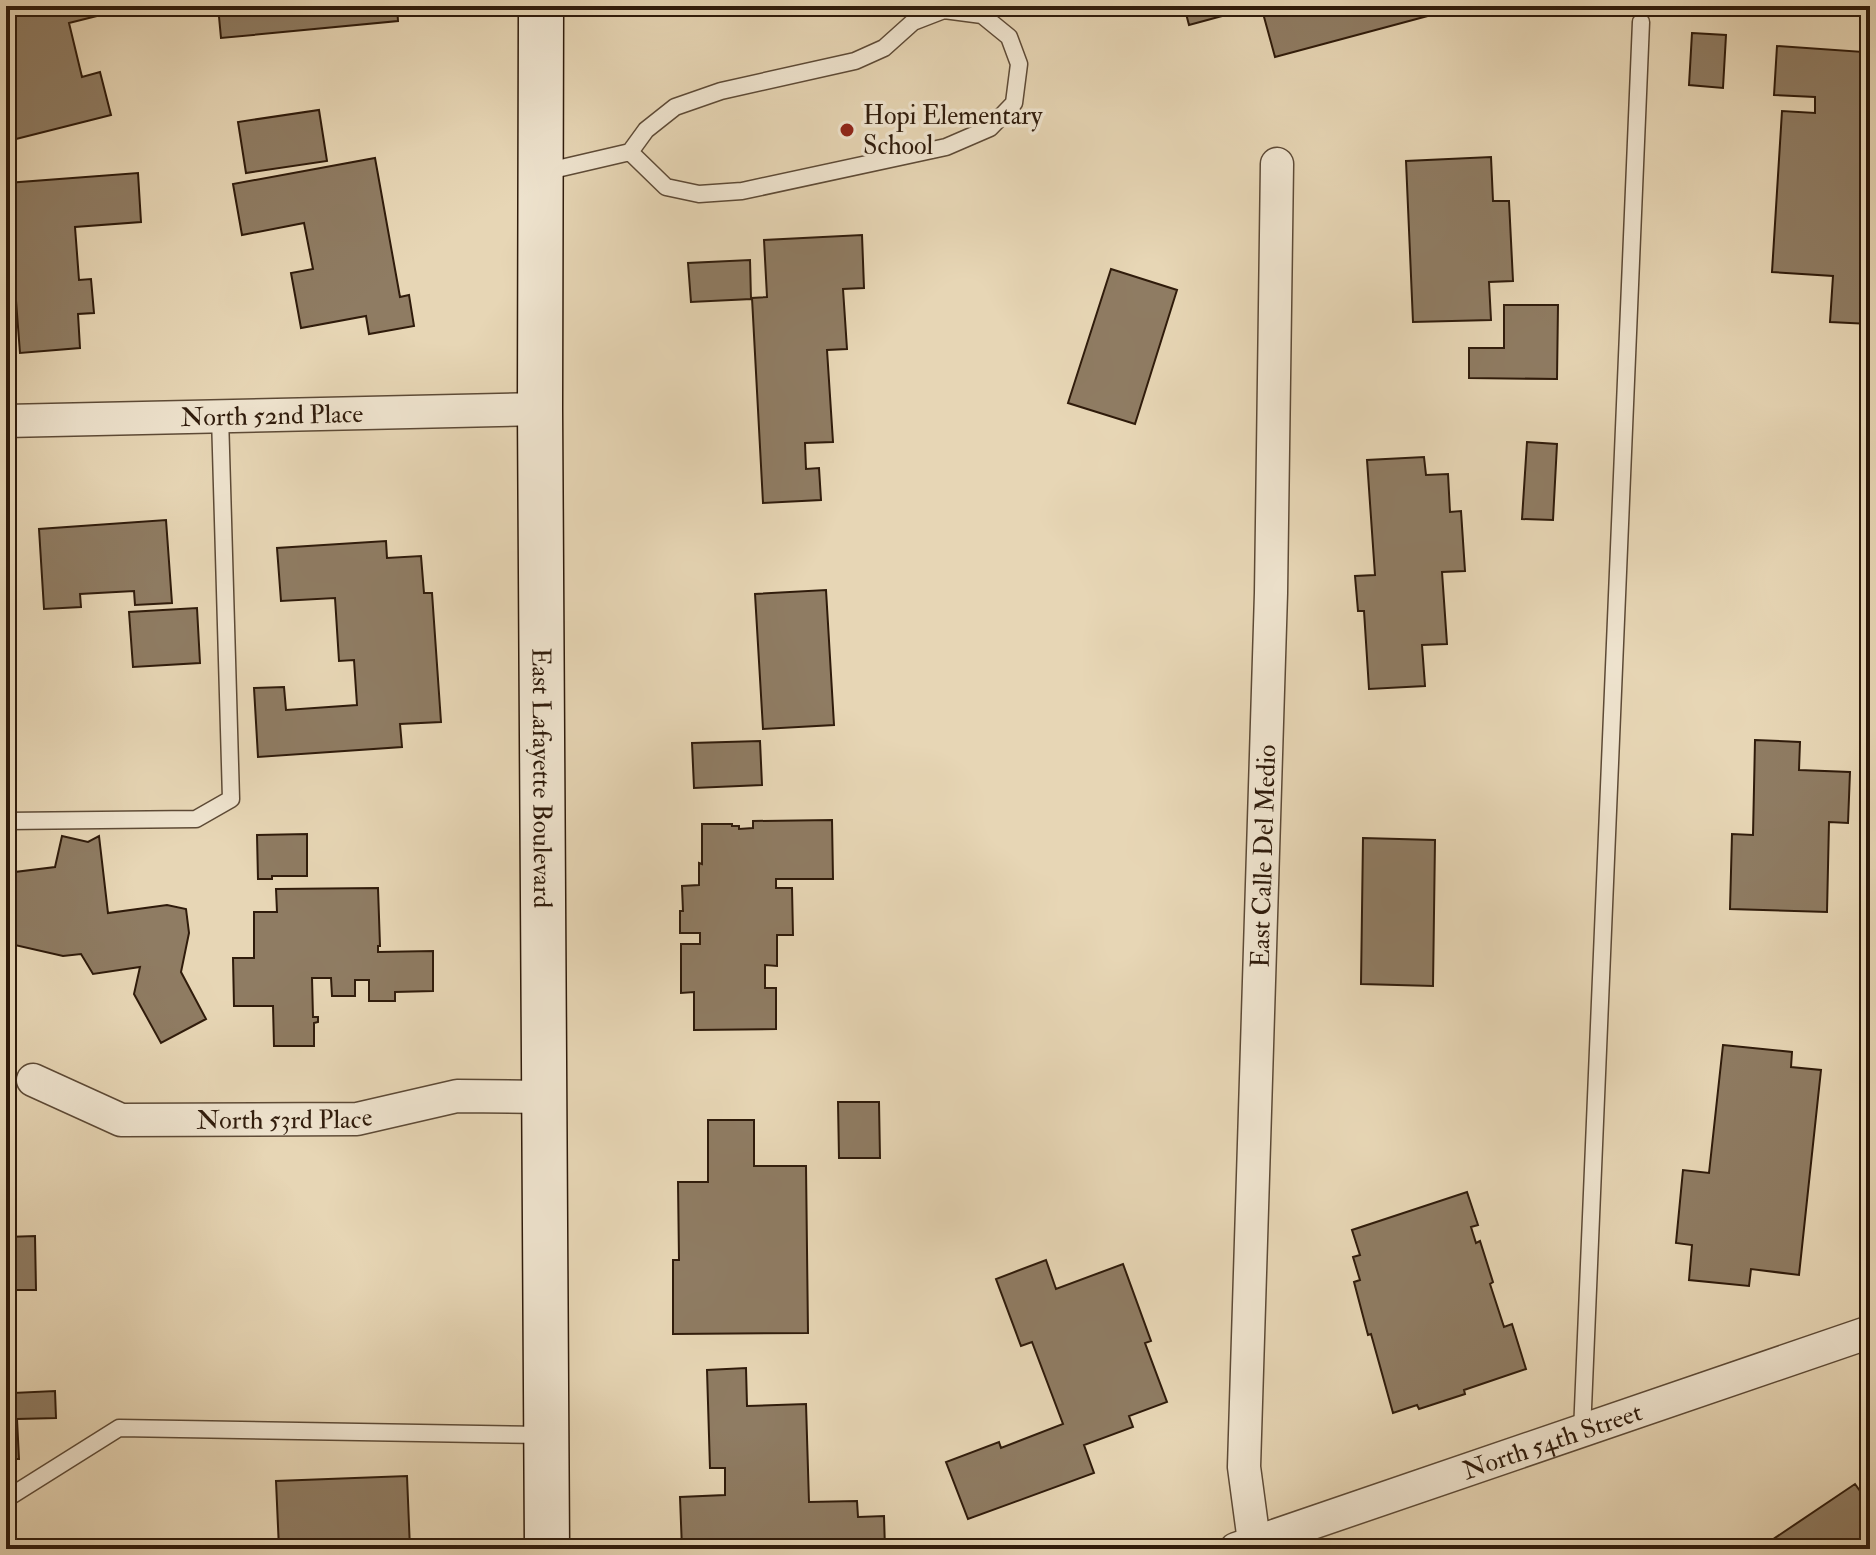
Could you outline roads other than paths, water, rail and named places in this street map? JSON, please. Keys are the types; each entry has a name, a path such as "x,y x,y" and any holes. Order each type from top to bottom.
{"street":[{"name":"East Lafayette Boulevard","path":"541,6 543,173 540,409 547,1549"},
{"name":"East Calle Del Medio","path":"1248,1547 1244,1467 1271,593 1277,164"},
{"name":"North 52nd Place","path":"6,421 540,409"},
{"name":"North 53rd Place","path":"33,1080 121,1120 357,1119 457,1096 544,1097"},
{"name":"North 54th Street","path":"1248,1547 1870,1332"}],"lane":[{"path":"543,173 630,152 646,130 675,107 721,91 855,61 884,48 913,22 944,10 982,15 1009,37 1019,64 1014,103 990,128 946,147 742,191 699,194 666,187 630,152"},
{"path":"1582,1432 1641,22"},
{"path":"6,821 196,819 231,799 220,416"},
{"path":"6,1499 119,1428 546,1436"}],"place":[{"name":"Hopi Elementary School","path":"847,130"}]}
